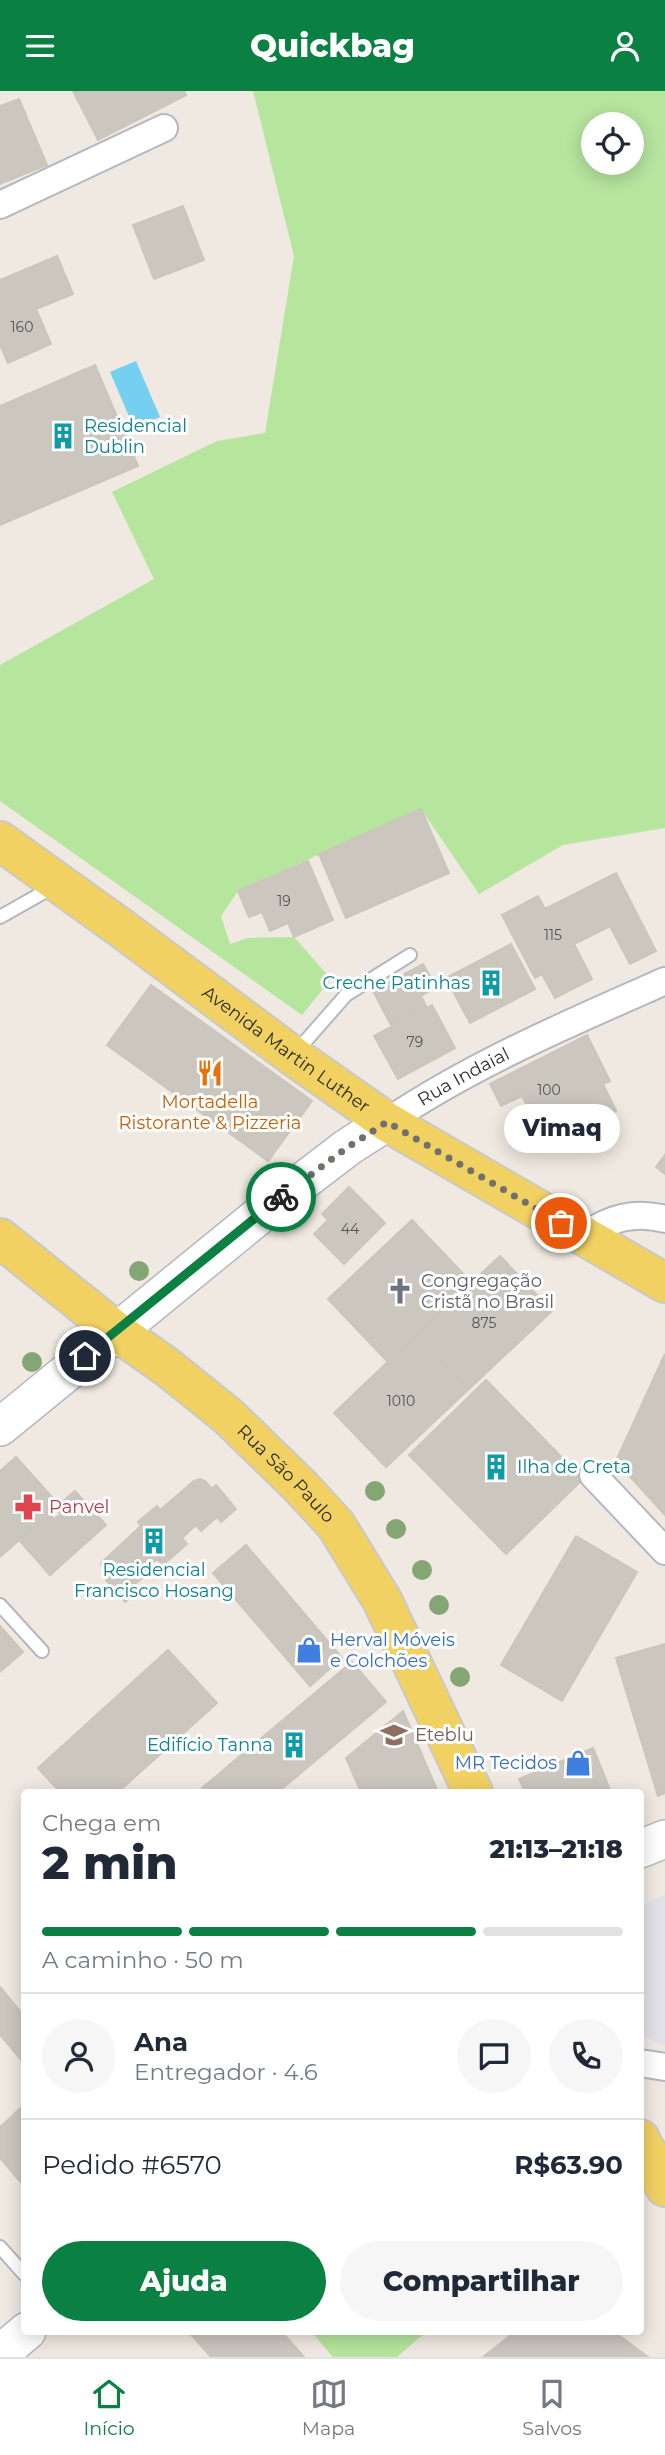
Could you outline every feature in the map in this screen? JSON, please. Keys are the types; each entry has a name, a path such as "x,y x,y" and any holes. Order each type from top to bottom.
{"main road":[{"name":"Avenida Martin Luther","path":"0,841 387,1122 665,1283"},
{"name":"Rua Indaial","path":"0,1427 272,1205 348,1147 387,1122"},
{"name":"Rua São Paulo","path":"0,1238 228,1416 336,1525 382,1600 472,1789"},
{"path":"644,1847 665,1839"},
{"path":"644,2147 665,2187"},
{"path":"0,2354 22,2335"}],"street":[{"path":"0,205 164,128"},
{"name":"Rua Indaial","path":"387,1122 416,1102 518,1047 665,981"},
{"path":"585,1235 618,1218 638,1215 665,1219"},
{"path":"593,1475 665,1551"},
{"path":"644,2064 665,2067"}],"lane":[{"path":"0,917 60,884"},
{"path":"293,1056 346,995 410,955"},
{"path":"0,1605 42,1651"},
{"path":"0,2247 21,2271"}],"shaded area":[{"path":"665,1895 665,2047 644,2036 644,1903"}],"green space":[{"path":"253,91 665,91 665,828 563,845 479,894 421,809 238,891 221,916 230,944 248,938 294,937 331,979 302,1015 0,801 0,665 154,579 112,492 217,441 265,433 294,256"},
{"path":"314,2335 422,2335 397,2357 333,2357"}],"water":[{"path":"136,361 160,417 134,428 110,372"}],"building":[{"path":"73,91 184,91 186,95 98,140"},
{"path":"19,99 47,165 0,184 0,106"},
{"path":"183,206 204,260 154,279 133,225"},
{"path":"57,256 73,294 36,309 51,344 8,363 0,345 0,280"},
{"name":"Residencial Dublin","path":"95,365 138,466 0,525 0,406"},
{"path":"421,809 449,873 346,918 319,854"},
{"path":"308,861 333,920 294,937 288,923 270,931 262,912 249,917 238,891"},
{"path":"616,873 656,951 630,964 610,926 574,944 592,979 555,998 542,974 535,978 502,915 538,896 545,909"},
{"name":"Creche Patinhas","path":"511,944 535,989 470,1023 446,978"},
{"path":"423,964 436,987 421,996 426,1006 391,1025 373,991"},
{"name":"Mortadella Ristorante & Pizzeria","path":"151,985 312,1101 268,1161 107,1045"},
{"path":"432,1005 455,1048 398,1079 374,1036"},
{"path":"587,1035 610,1081 603,1084 616,1111 554,1143 540,1115 534,1119 522,1096 501,1106 490,1084"},
{"path":"665,1155 665,1174 656,1167"},
{"path":"349,1187 385,1223 344,1264 314,1234 328,1220 322,1214"},
{"name":"Congregação Cristã no Brasil","path":"412,1220 472,1283 388,1362 328,1299"},
{"path":"500,1256 552,1311 469,1389 417,1334"},
{"path":"417,1334 469,1389 386,1467 334,1413"},
{"path":"665,1354 665,1515 616,1461"},
{"name":"Ilha de Creta","path":"486,1380 583,1479 506,1554 409,1455"},
{"name":"Panvel","path":"16,1457 59,1505 0,1557 0,1471"},
{"name":"Residencial Francisco Hosang","path":"200,1479 212,1489 216,1485 236,1509 221,1522 217,1517 201,1531 196,1525 182,1538 187,1544 163,1565 157,1559 146,1568 149,1572 133,1586 138,1592 125,1602 106,1580 109,1577 101,1563 141,1526 138,1522 157,1506 160,1510"},
{"path":"75,1491 106,1525 50,1575 19,1540 49,1514 54,1519 61,1514 55,1508"},
{"path":"576,1536 637,1572 562,1701 501,1665"},
{"path":"246,1545 342,1658 310,1686 213,1573"},
{"path":"0,1626 23,1652 0,1672"},
{"path":"665,1644 665,1793 658,1796 616,1658"},
{"path":"168,1650 217,1703 121,1789 57,1789 38,1768"},
{"name":"Edifício Tanna","path":"352,1662 386,1702 282,1789 202,1788"},
{"name":"Eteblu","path":"403,1711 437,1789 360,1789 346,1758"},
{"name":"MR Tecidos","path":"593,1748 610,1789 524,1789 519,1779"},
{"path":"0,1987 21,2012 21,2060 0,2035"},
{"path":"21,2108 21,2182 0,2158 0,2127"},
{"path":"192,2335 285,2335 304,2357 211,2357"},
{"path":"511,2335 618,2335 648,2357 483,2357"}],"way so far":[{"path":"281,1197 348,1147 387,1122 561,1223"}],"place":[{"name":"Residencial Dublin","path":"63,436"},
{"name":"Creche Patinhas","path":"491,983"},
{"name":"Mortadella Ristorante & Pizzeria","path":"210,1073"},
{"name":"Vimaq","path":"561,1223"},
{"name":"Congregação Cristã no Brasil","path":"400,1291"},
{"name":"Ilha de Creta","path":"496,1467"},
{"name":"Panvel","path":"28,1507"},
{"name":"Residencial Francisco Hosang","path":"154,1541"},
{"name":"Herval Móveis e Colchões","path":"309,1650"},
{"name":"Eteblu","path":"394,1735"},
{"name":"Edifício Tanna","path":"294,1745"},
{"name":"MR Tecidos","path":"578,1763"}],"route":[{"path":"85,1356 281,1197"}]}
